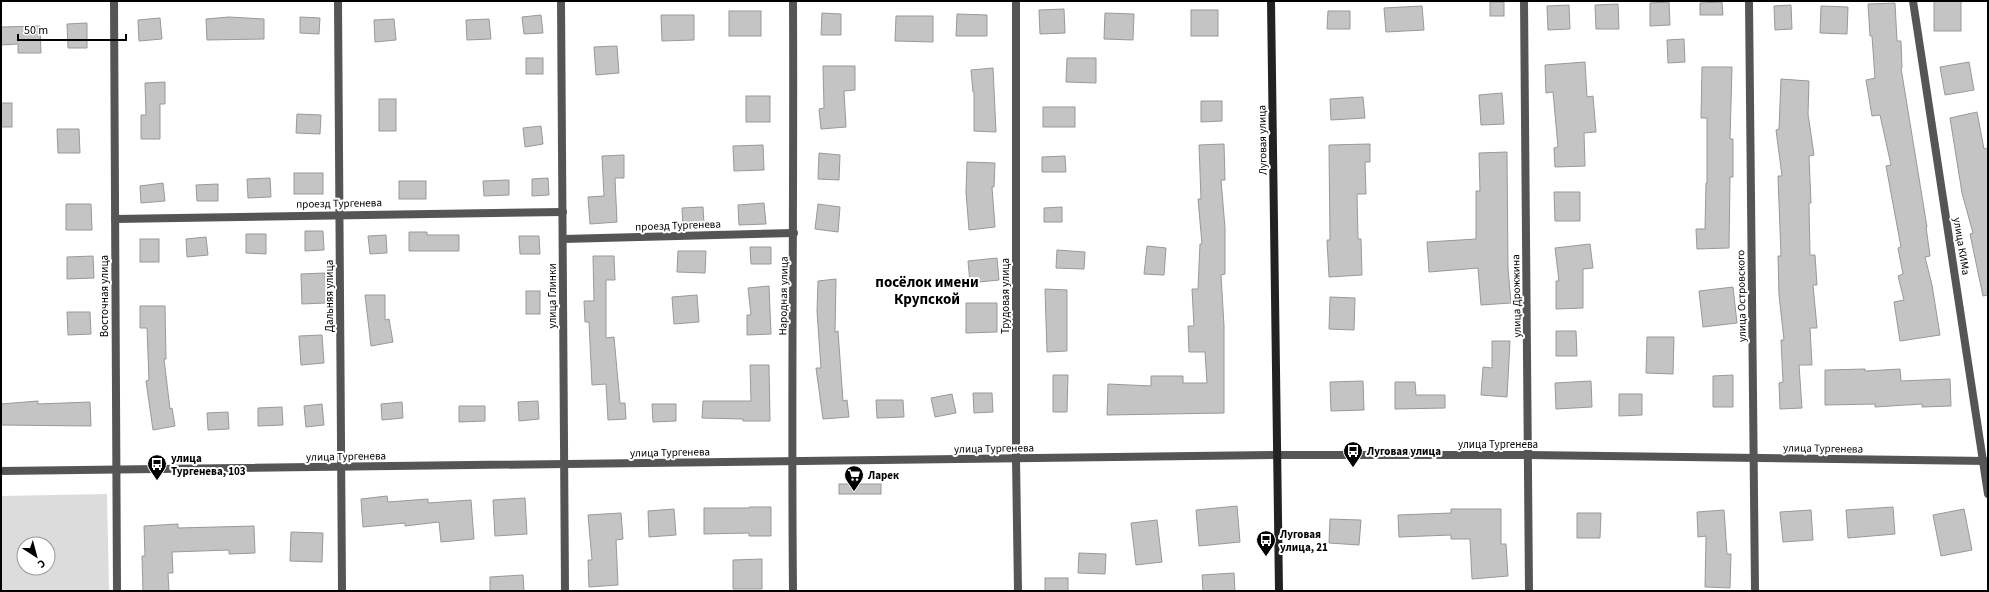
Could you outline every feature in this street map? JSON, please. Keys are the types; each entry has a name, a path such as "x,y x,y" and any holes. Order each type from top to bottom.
{"street":[{"name":"Восточная улица","path":"114,1 117,591"},
{"name":"Дальняя улица","path":"338,1 342,591"},
{"name":"улица Глинки","path":"561,1 564,591"},
{"name":"Народная улица","path":"793,1 793,591"},
{"name":"Трудовая улица","path":"1016,1 1016,458 1018,591"},
{"name":"Луговая улица","path":"1271,1 1279,591"},
{"name":"улица Дрожжина","path":"1524,1 1529,591"},
{"name":"улица Островского","path":"1749,1 1755,591"},
{"name":"улица КИМа","path":"1913,1 1986,461 1988,494"},
{"name":"проезд Тургенева","path":"115,219 339,214 562,212"},
{"name":"проезд Тургенева","path":"562,239 794,233"},
{"name":"улица Тургенева","path":"1,471 1277,455 1528,455 1986,461"}],"shaded area":[{"path":"107,494 109,591 1,591 1,496"}],"building":[{"path":"1934,1 1961,1 1961,31 1934,31"},
{"path":"1490,2 1504,2 1504,16 1490,16"},
{"path":"1669,2 1670,25 1650,26 1650,3"},
{"path":"1722,2 1723,15 1700,15 1700,3"},
{"path":"1895,3 1897,41 1901,41 1901,68 1927,227 1930,256 1925,257 1932,285 1940,335 1900,341 1894,302 1904,300 1898,276 1903,274 1898,248 1901,247 1886,166 1891,165 1880,115 1872,116 1866,80 1875,78 1868,4"},
{"path":"1618,4 1619,29 1596,29 1595,5"},
{"path":"1569,5 1570,29 1548,30 1547,6"},
{"path":"1791,5 1792,29 1775,30 1774,6"},
{"path":"1422,6 1424,30 1386,32 1384,8"},
{"path":"1821,6 1848,7 1847,34 1820,33"},
{"path":"1064,9 1065,33 1040,34 1039,10"},
{"path":"1191,10 1218,10 1218,36 1191,36"},
{"path":"729,11 761,11 761,36 729,36"},
{"path":"1328,11 1350,11 1350,29 1327,29"},
{"path":"822,13 841,14 841,35 821,35"},
{"path":"1105,13 1134,14 1133,40 1104,39"},
{"path":"957,14 987,15 987,36 956,36"},
{"path":"541,15 543,33 524,34 522,17"},
{"path":"661,15 694,15 694,40 662,41"},
{"path":"896,16 933,16 933,42 895,41"},
{"path":"229,17 264,19 264,39 207,40 206,19"},
{"path":"300,17 320,18 319,34 300,33"},
{"path":"160,18 162,39 139,41 138,20"},
{"path":"394,19 396,40 375,42 374,20"},
{"path":"489,19 491,39 467,40 466,20"},
{"path":"87,23 87,48 68,48 67,24"},
{"path":"40,26 41,53 18,53 18,44 1,45 1,27"},
{"path":"1684,39 1685,62 1668,63 1667,40"},
{"path":"617,46 619,73 596,75 594,47"},
{"path":"526,58 543,58 543,74 526,74"},
{"path":"1067,58 1096,58 1096,83 1066,82"},
{"path":"1585,62 1587,97 1593,96 1596,132 1584,133 1585,166 1555,167 1554,148 1558,147 1553,92 1546,93 1545,65"},
{"path":"1969,62 1974,90 1945,95 1940,67"},
{"path":"823,66 855,66 855,90 844,91 846,127 821,129 819,109 824,108"},
{"path":"1702,67 1732,67 1730,139 1733,139 1733,177 1730,177 1729,248 1697,249 1696,229 1705,229 1707,183 1707,118 1701,118"},
{"path":"993,68 996,132 974,131 974,92 971,70"},
{"path":"1781,79 1809,81 1808,114 1814,155 1809,156 1811,203 1809,203 1810,255 1815,255 1817,285 1813,285 1817,328 1810,328 1812,365 1799,365 1802,408 1780,409 1779,383 1783,382 1781,340 1784,340 1779,295 1778,256 1781,256 1778,176 1782,176 1776,130 1779,129"},
{"path":"165,82 165,104 160,104 160,139 141,139 141,115 146,115 145,83"},
{"path":"1502,93 1504,124 1481,125 1479,95"},
{"path":"746,96 770,96 770,122 746,122"},
{"path":"1363,97 1365,118 1331,120 1330,99"},
{"path":"379,99 396,99 396,131 379,131"},
{"path":"1201,101 1222,101 1222,121 1201,122"},
{"path":"1,103 12,103 12,127 1,127"},
{"path":"1043,107 1075,107 1075,127 1043,127"},
{"path":"1977,112 1984,149 1988,148 1988,295 1983,296 1970,234 1973,233 1962,193 1950,118"},
{"path":"297,114 321,115 320,134 296,133"},
{"path":"541,126 543,144 525,147 523,128"},
{"path":"57,129 79,129 80,153 58,153"},
{"path":"1224,144 1225,180 1221,180 1225,228 1225,274 1221,275 1224,326 1224,413 1107,415 1108,384 1151,386 1151,376 1183,376 1183,383 1207,383 1205,352 1189,352 1188,326 1194,326 1192,289 1198,289 1200,244 1202,244 1198,199 1201,199 1199,145"},
{"path":"1370,144 1370,162 1365,162 1366,194 1357,194 1358,239 1361,239 1362,275 1329,277 1327,240 1330,240 1329,145"},
{"path":"763,145 764,170 734,171 733,146"},
{"path":"1507,152 1508,268 1511,303 1481,305 1478,268 1429,272 1427,242 1476,239 1476,191 1480,191 1479,153"},
{"path":"819,153 840,155 839,180 818,179"},
{"path":"624,155 624,178 615,178 617,222 590,224 588,197 604,196 602,156"},
{"path":"1065,156 1066,172 1042,172 1042,157"},
{"path":"967,162 995,163 994,187 992,187 995,227 969,230 966,192"},
{"path":"294,173 323,173 323,194 294,194"},
{"path":"270,178 271,197 248,198 247,179"},
{"path":"548,178 549,195 532,196 532,179"},
{"path":"509,180 509,195 484,196 483,181"},
{"path":"399,181 426,181 426,199 399,199"},
{"path":"163,183 165,201 141,203 140,186"},
{"path":"218,184 218,201 197,201 196,185"},
{"path":"1554,192 1580,192 1580,221 1555,221"},
{"path":"764,203 766,224 739,225 738,205"},
{"path":"66,204 91,204 92,230 66,230"},
{"path":"818,204 840,207 838,232 815,229"},
{"path":"703,207 704,225 683,227 682,208"},
{"path":"1062,207 1062,222 1044,222 1044,208"},
{"path":"305,231 323,231 324,250 305,251"},
{"path":"409,232 427,232 427,235 459,235 459,251 409,251"},
{"path":"246,234 266,234 266,254 246,253"},
{"path":"386,235 387,253 370,254 368,236"},
{"path":"519,236 539,236 540,254 520,254"},
{"path":"206,237 208,255 187,257 186,239"},
{"path":"140,239 159,239 159,262 140,262"},
{"path":"1590,244 1593,268 1583,269 1583,308 1556,309 1556,281 1559,281 1555,248"},
{"path":"1147,246 1166,248 1164,275 1144,274"},
{"path":"750,247 771,247 771,264 751,264"},
{"path":"1057,250 1085,252 1084,269 1056,268"},
{"path":"678,251 706,251 705,273 677,272"},
{"path":"93,256 94,278 67,279 67,257"},
{"path":"593,256 614,256 615,280 606,280 606,338 614,337 620,403 625,403 626,419 608,420 606,384 592,385 589,322 585,322 584,301 594,301"},
{"path":"997,258 999,280 970,283 968,261"},
{"path":"325,273 326,303 302,304 301,274"},
{"path":"836,279 835,332 838,331 843,401 847,400 849,417 823,419 816,368 821,368 817,311 818,281"},
{"path":"769,286 771,334 747,335 747,315 751,315 748,288"},
{"path":"1733,287 1737,323 1703,327 1699,291"},
{"path":"1045,289 1067,290 1067,351 1047,352"},
{"path":"526,291 540,291 540,314 526,314"},
{"path":"365,295 385,295 385,320 389,319 393,342 371,346"},
{"path":"697,295 699,322 674,324 672,297"},
{"path":"1330,297 1355,298 1354,330 1329,329"},
{"path":"966,303 997,303 997,332 966,333"},
{"path":"140,306 165,306 166,359 164,359 170,409 172,408 175,426 153,430 146,381 149,380 147,328 140,328"},
{"path":"67,312 90,312 91,334 68,335"},
{"path":"1556,331 1576,331 1577,356 1556,356"},
{"path":"322,335 324,363 301,365 299,336"},
{"path":"1647,337 1674,337 1673,374 1646,373"},
{"path":"1492,341 1510,341 1507,397 1481,395 1483,367 1492,368"},
{"path":"750,365 769,365 770,421 702,418 703,401 751,401"},
{"path":"1865,369 1865,371 1900,369 1901,381 1950,379 1951,406 1922,407 1922,404 1875,407 1875,404 1825,405 1825,370"},
{"path":"1053,375 1068,375 1067,412 1053,412"},
{"path":"1733,375 1733,407 1713,407 1713,376"},
{"path":"1363,381 1364,410 1331,411 1330,382"},
{"path":"1591,381 1592,407 1556,409 1555,383"},
{"path":"1395,382 1415,382 1416,395 1445,395 1445,408 1395,409"},
{"path":"973,393 992,393 993,412 974,413"},
{"path":"952,394 956,413 935,417 931,398"},
{"path":"1619,394 1642,394 1642,415 1619,416"},
{"path":"876,400 903,400 904,417 877,418"},
{"path":"38,401 38,404 90,402 91,426 1,425 1,404"},
{"path":"538,401 539,419 519,421 518,402"},
{"path":"402,402 403,418 382,420 381,404"},
{"path":"322,404 324,425 306,427 304,406"},
{"path":"652,404 676,404 676,421 653,422"},
{"path":"459,406 485,406 485,421 459,422"},
{"path":"282,407 283,425 258,426 258,408"},
{"path":"228,412 229,429 208,430 207,413"},
{"path":"839,484 881,484 881,494 839,494"},
{"path":"387,496 388,502 428,499 428,503 471,500 474,539 441,542 439,522 405,526 405,523 363,527 361,499"},
{"path":"525,498 527,534 495,536 493,500"},
{"path":"1237,506 1240,542 1199,546 1196,510"},
{"path":"771,507 771,536 749,536 749,533 704,534 704,508"},
{"path":"1893,507 1895,534 1848,538 1846,510"},
{"path":"674,509 676,535 649,537 648,511"},
{"path":"1451,509 1501,509 1501,544 1506,544 1508,576 1472,579 1470,539 1451,539 1451,535 1399,537 1398,515 1451,513"},
{"path":"1964,509 1972,550 1941,556 1933,515"},
{"path":"1724,510 1727,554 1731,554 1730,588 1705,587 1706,536 1698,537 1697,512"},
{"path":"1811,510 1813,540 1783,542 1780,512"},
{"path":"621,513 623,539 616,540 618,585 589,587 588,560 592,560 588,515"},
{"path":"1577,513 1601,513 1600,538 1577,538"},
{"path":"1330,519 1361,520 1359,545 1329,543"},
{"path":"1157,520 1162,562 1136,565 1131,523"},
{"path":"178,524 178,528 254,526 255,553 229,554 229,550 172,552 173,573 168,573 169,591 143,591 142,556 145,556 144,526"},
{"path":"291,532 323,533 322,562 290,561"},
{"path":"1079,553 1106,554 1105,574 1078,573"},
{"path":"762,559 762,589 733,589 733,560"},
{"path":"1234,573 1235,591 1203,591 1202,575"},
{"path":"523,575 524,591 490,591 490,577"},
{"path":"1045,578 1068,578 1068,591 1045,591"}],"place":[{"name":"Луговая улица","path":"1353,468"},
{"name":"улица Тургенева, 103","path":"157,481"},
{"name":"Ларек","path":"854,492"},
{"name":"Луговая улица, 21","path":"1266,557"}],"district":[{"name":"посёлок имени Крупской","path":"927,290"}]}
